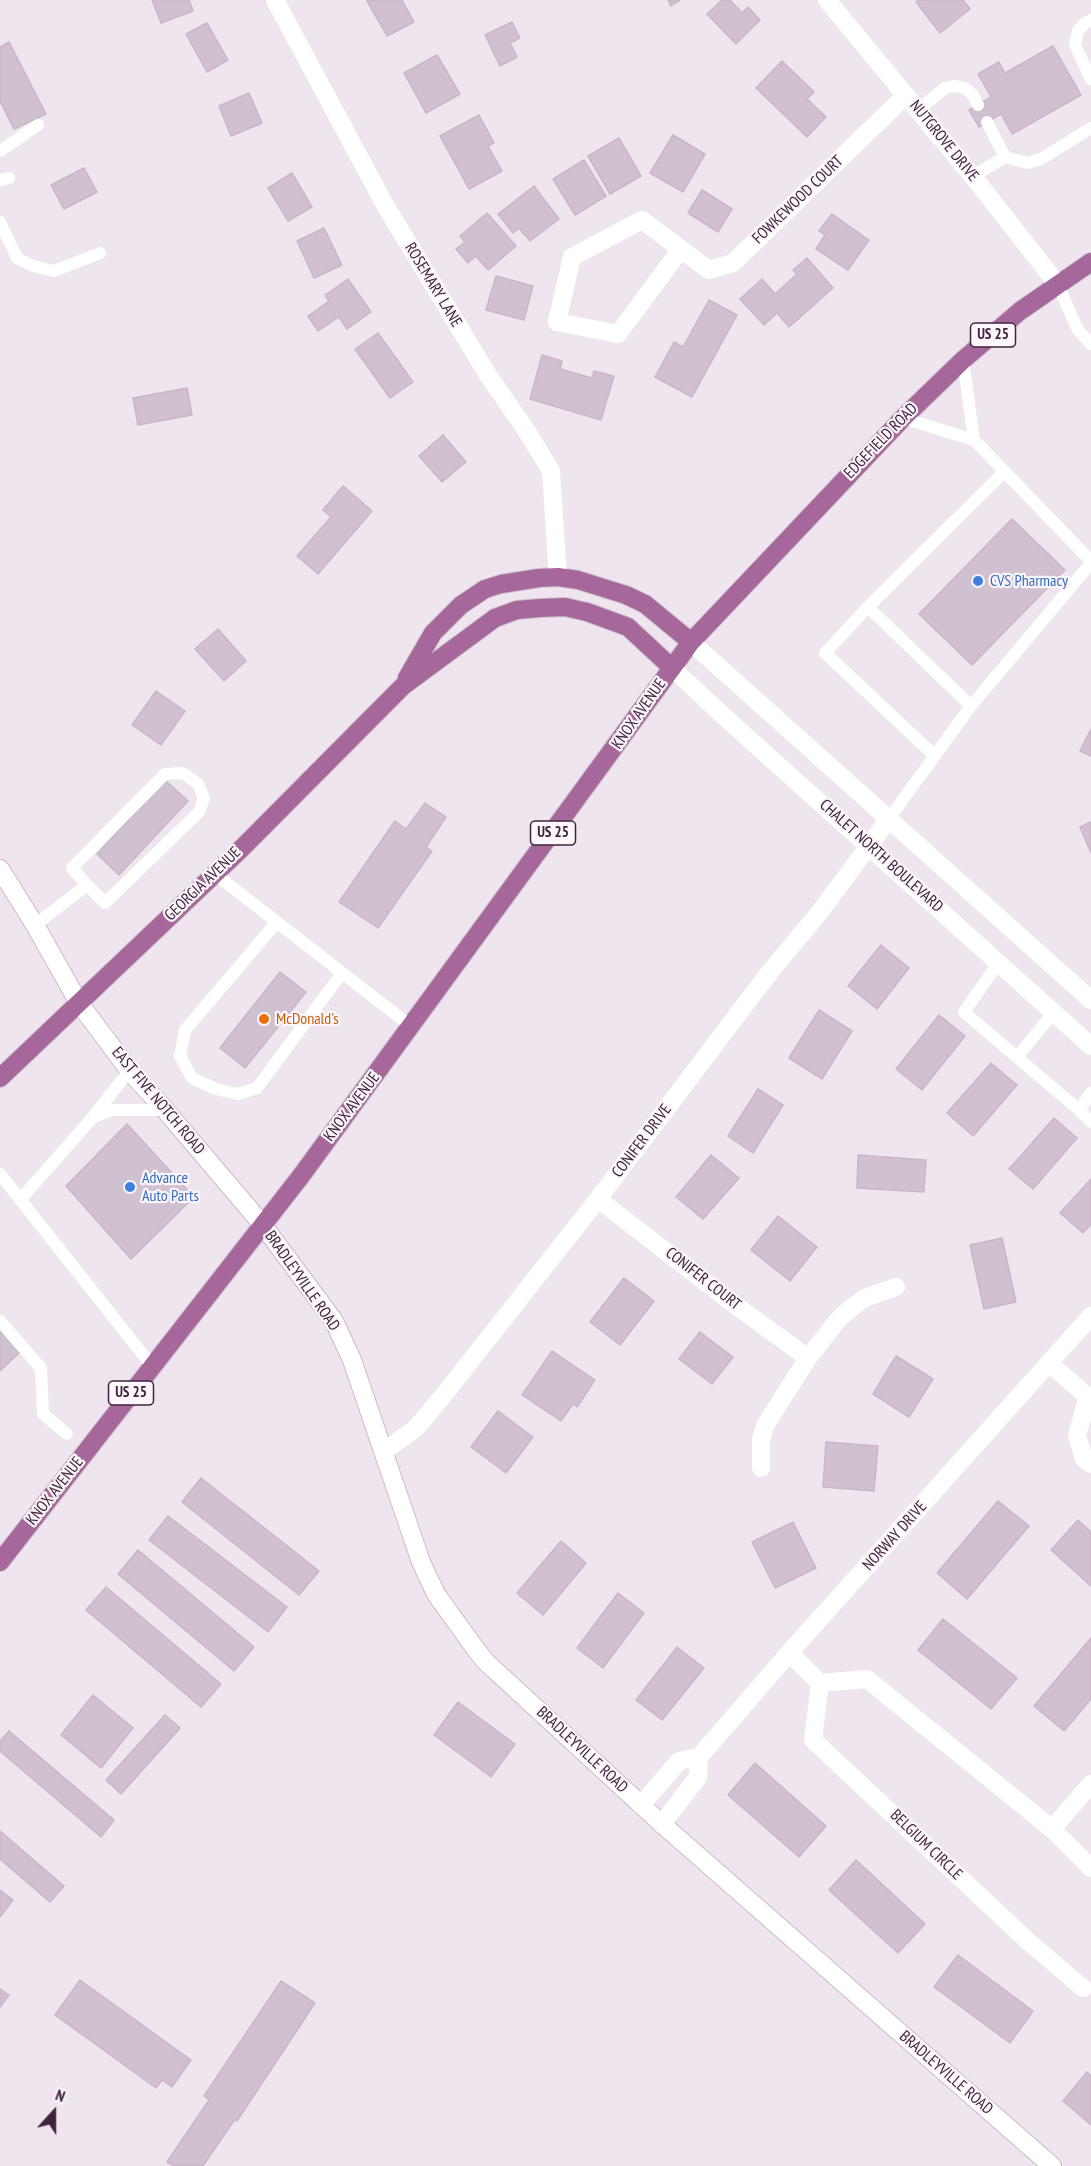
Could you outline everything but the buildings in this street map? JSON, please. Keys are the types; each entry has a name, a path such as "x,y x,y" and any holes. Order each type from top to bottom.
{"main road":[{"name":"EDGEFIELD ROAD","path":"691,642 903,418 963,360 1020,311 1091,262"},
{"name":"GEORGIA AVENUE","path":"403,686 433,633 461,605 484,590 501,584 558,577 578,580 626,595 645,604 691,642"},
{"name":"GEORGIA AVENUE","path":"0,1078 214,874 403,686 495,618 517,610 565,607 611,619 628,627 671,667"},
{"name":"KNOX AVENUE","path":"0,1562 301,1176 691,642"}],"street":[{"name":"ROSEMARY LANE","path":"275,0 385,205 488,375 551,471 558,577"},
{"name":"NUTGROVE DRIVE","path":"827,0 973,176 1058,285"},
{"name":"FOWKEWOOD COURT","path":"681,249 618,334 557,322 572,257 642,220 710,270 733,263 906,95"},
{"name":"CHALET NORTH BOULEVARD","path":"691,642 1091,1000"},
{"name":"CHALET NORTH BOULEVARD","path":"671,667 1091,1046"},
{"name":"CONIFER DRIVE","path":"384,1451 415,1429 422,1421 598,1199 888,820"},
{"name":"EAST FIVE NOTCH ROAD","path":"0,869 80,1003 129,1071 262,1224"},
{"name":"CONIFER COURT","path":"598,1199 735,1305 808,1358"},
{"name":"BRADLEYVILLE ROAD","path":"262,1224 334,1322 352,1360 421,1562 436,1594 486,1662 662,1824 1052,2166"},
{"path":"761,1468 760,1438 766,1424 808,1358 838,1320 851,1308 865,1298 896,1287"},
{"name":"NORWAY DRIVE","path":"641,1804 679,1761 699,1757 789,1653 1091,1316"},
{"path":"1049,1363 1089,1396 1077,1435 1084,1458 1091,1464"},
{"path":"789,1653 820,1683 867,1679 1052,1829 1091,1868"},
{"name":"BELGIUM CIRCLE","path":"820,1683 813,1740 1029,1943 1083,1988"},
{"name":"NORWAY DRIVE","path":"662,1824 698,1777 699,1757"},
{"path":"1052,1829 1091,1784"}],"lane":[{"path":"1091,20 1084,24 1078,32 1075,45 1091,79"},
{"path":"918,110 945,88 954,86 965,88 974,95 978,105"},
{"path":"987,122 1005,157"},
{"path":"0,151 38,125"},
{"path":"973,176 1005,157 1028,163 1041,159 1091,128"},
{"path":"0,222 16,258 33,266 54,271 100,253"},
{"path":"1058,285 1078,330 1091,344"},
{"path":"963,360 974,440"},
{"path":"888,820 971,706 1091,562 974,440 903,418"},
{"path":"935,756 825,653 1004,472"},
{"path":"868,608 971,706"},
{"path":"183,773 198,784 204,798 199,812 105,903 87,885 72,868 165,774 183,773"},
{"path":"214,874 412,1027"},
{"path":"35,925 87,885"},
{"path":"277,922 185,1030 180,1056 192,1078 216,1089 238,1094 257,1088 342,973"},
{"path":"999,962 964,1012 1091,1122"},
{"path":"1017,1057 1054,1012"},
{"path":"21,1200 93,1117 129,1071"},
{"path":"1079,1110 1091,1093"},
{"path":"93,1117 111,1110 165,1110"},
{"path":"0,1174 152,1366"},
{"path":"0,1321 40,1368 44,1414 67,1434"}],"place":[{"name":"CVS Pharmacy","path":"978,581"},
{"name":"McDonald's","path":"264,1019"},
{"name":"Advance Auto Parts","path":"130,1187"}]}
